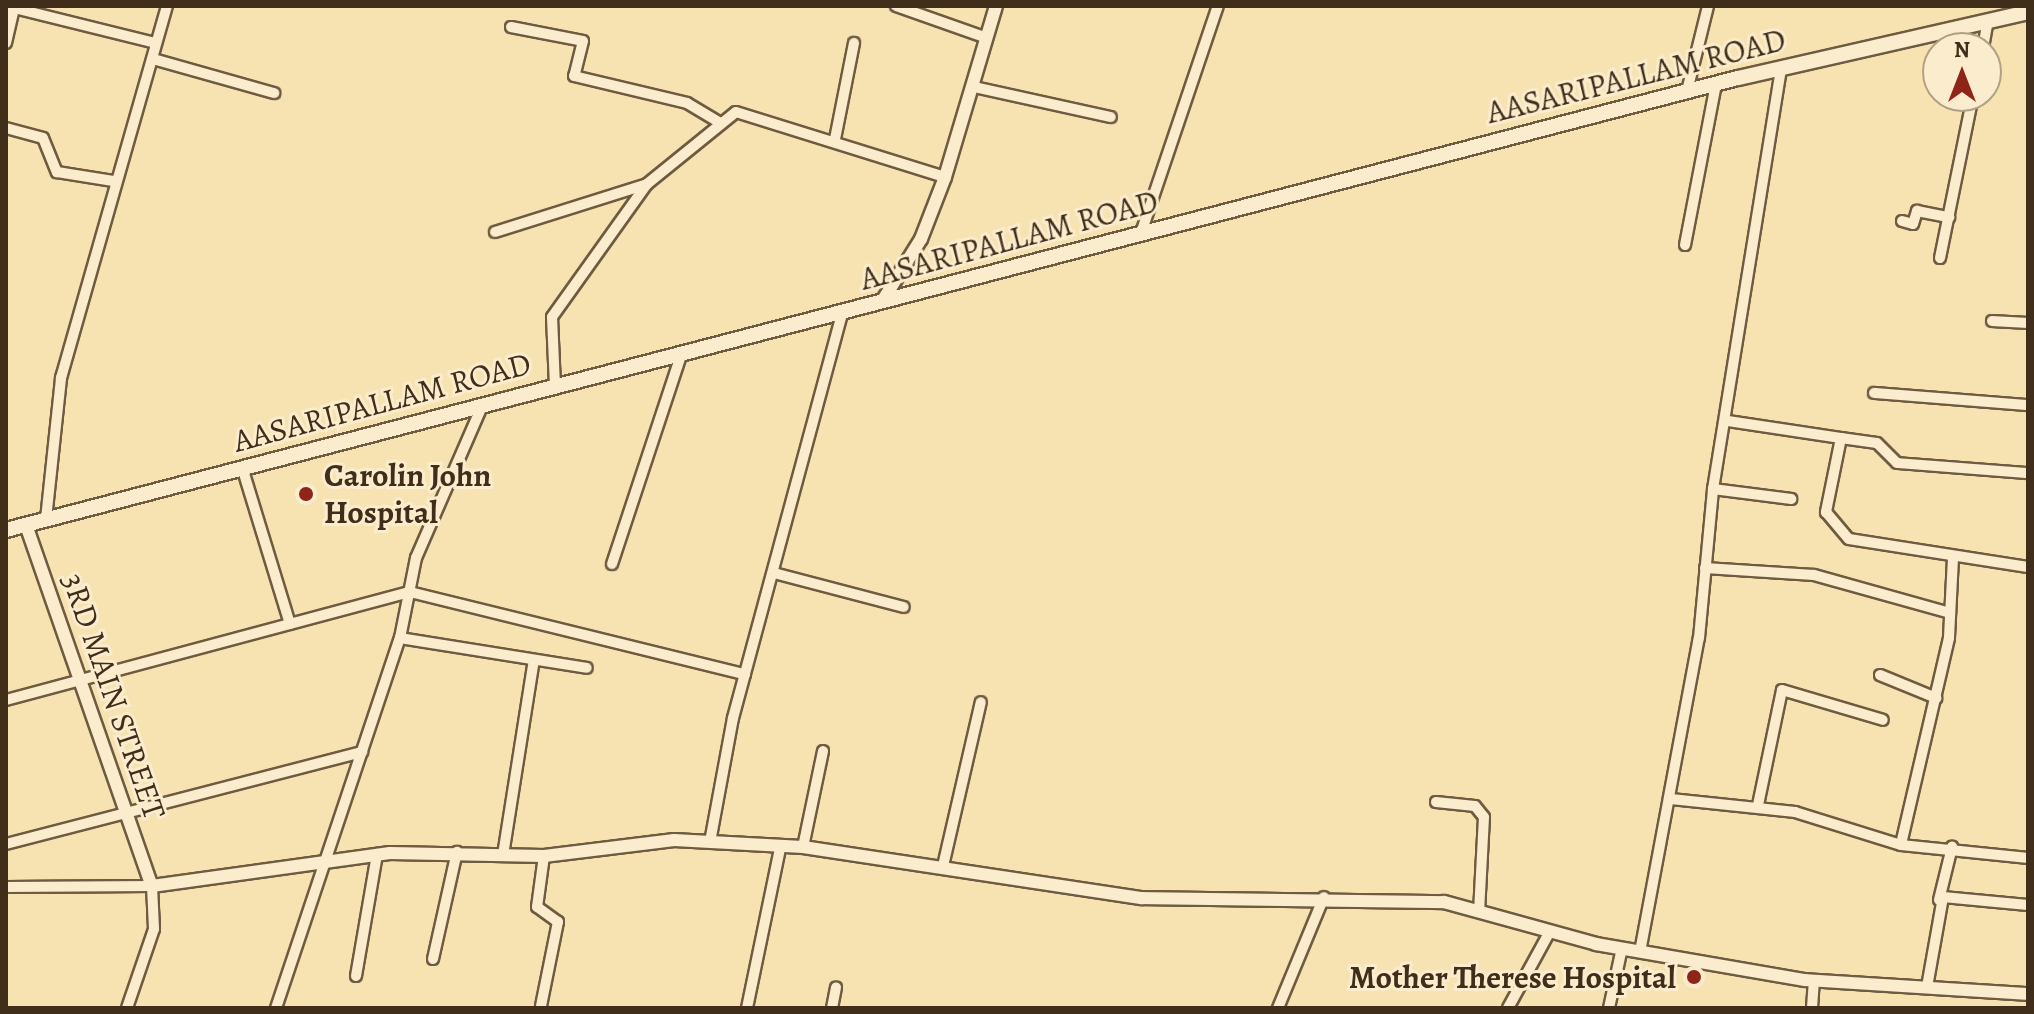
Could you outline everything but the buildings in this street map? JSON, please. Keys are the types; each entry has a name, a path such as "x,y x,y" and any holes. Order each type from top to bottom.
{"main road":[{"name":"AASARIPALLAM ROAD","path":"6,530 483,404 842,315 883,300 1687,91 2028,12"}],"street":[{"path":"46,519 61,378 113,181 167,6"},
{"path":"896,6 987,38"},
{"path":"883,300 921,239 945,177 996,6"},
{"path":"1141,233 1218,6"},
{"path":"1687,91 1708,6"},
{"path":"6,43 10,7 156,43"},
{"path":"1986,32 1988,21"},
{"path":"511,27 583,41 574,76 687,103 720,123"},
{"path":"835,139 854,43"},
{"path":"153,59 274,93"},
{"path":"1640,952 1671,799 1705,568 1713,489 1728,421 1781,67"},
{"path":"1685,245 1716,84"},
{"path":"974,87 1111,117"},
{"path":"555,386 552,317 647,184 720,123 745,112 945,177"},
{"path":"1940,258 1970,112"},
{"path":"6,128 43,138 57,172 113,181"},
{"path":"495,232 647,184"},
{"path":"1902,221 1913,224 1917,211 1949,217"},
{"path":"710,842 745,674 842,315"},
{"path":"1992,321 2028,323"},
{"path":"612,564 681,355"},
{"path":"1874,393 2028,405"},
{"path":"276,1008 400,638 416,558 483,404"},
{"path":"1728,421 1877,443 1897,463 2028,473"},
{"path":"1841,438 1826,512 1839,534 1953,558 2028,567"},
{"path":"242,467 290,624"},
{"path":"1713,489 1791,499"},
{"name":"3RD MAIN STREET","path":"26,525 152,886"},
{"path":"1901,845 1936,698 1950,613 1953,558"},
{"path":"1705,568 1814,575 1950,613"},
{"path":"774,573 904,607"},
{"path":"6,700 410,592 745,674"},
{"path":"400,638 587,668"},
{"path":"503,855 534,660"},
{"path":"1880,675 1936,698"},
{"path":"1758,805 1782,690 1883,720"},
{"path":"943,866 981,702"},
{"path":"803,847 823,751"},
{"path":"6,844 362,752"},
{"path":"1671,799 1758,805 1843,822 1901,845 1952,847 2028,858"},
{"path":"1436,802 1475,806 1484,817 1479,912"},
{"path":"6,887 152,886 377,854 457,852 544,856 710,842 803,847 1142,898 1324,897 1444,902 1549,933 1640,952 1814,981 2028,994"},
{"path":"1927,987 1939,900 1952,847"},
{"path":"747,1008 780,848"},
{"path":"433,959 457,852"},
{"path":"356,976 377,854"},
{"path":"541,1006 558,922 537,907 544,856"},
{"path":"127,1008 154,929 152,886"},
{"path":"1939,900 1950,894 2028,905"},
{"path":"1278,1008 1324,897"},
{"path":"1508,1008 1549,933"},
{"path":"1609,1008 1622,948"},
{"path":"1812,1008 1814,981"},
{"path":"832,1008 836,987"}],"place":[{"name":"Carolin John Hospital","path":"306,494"},
{"name":"Mother Therese Hospital","path":"1694,977"}]}
